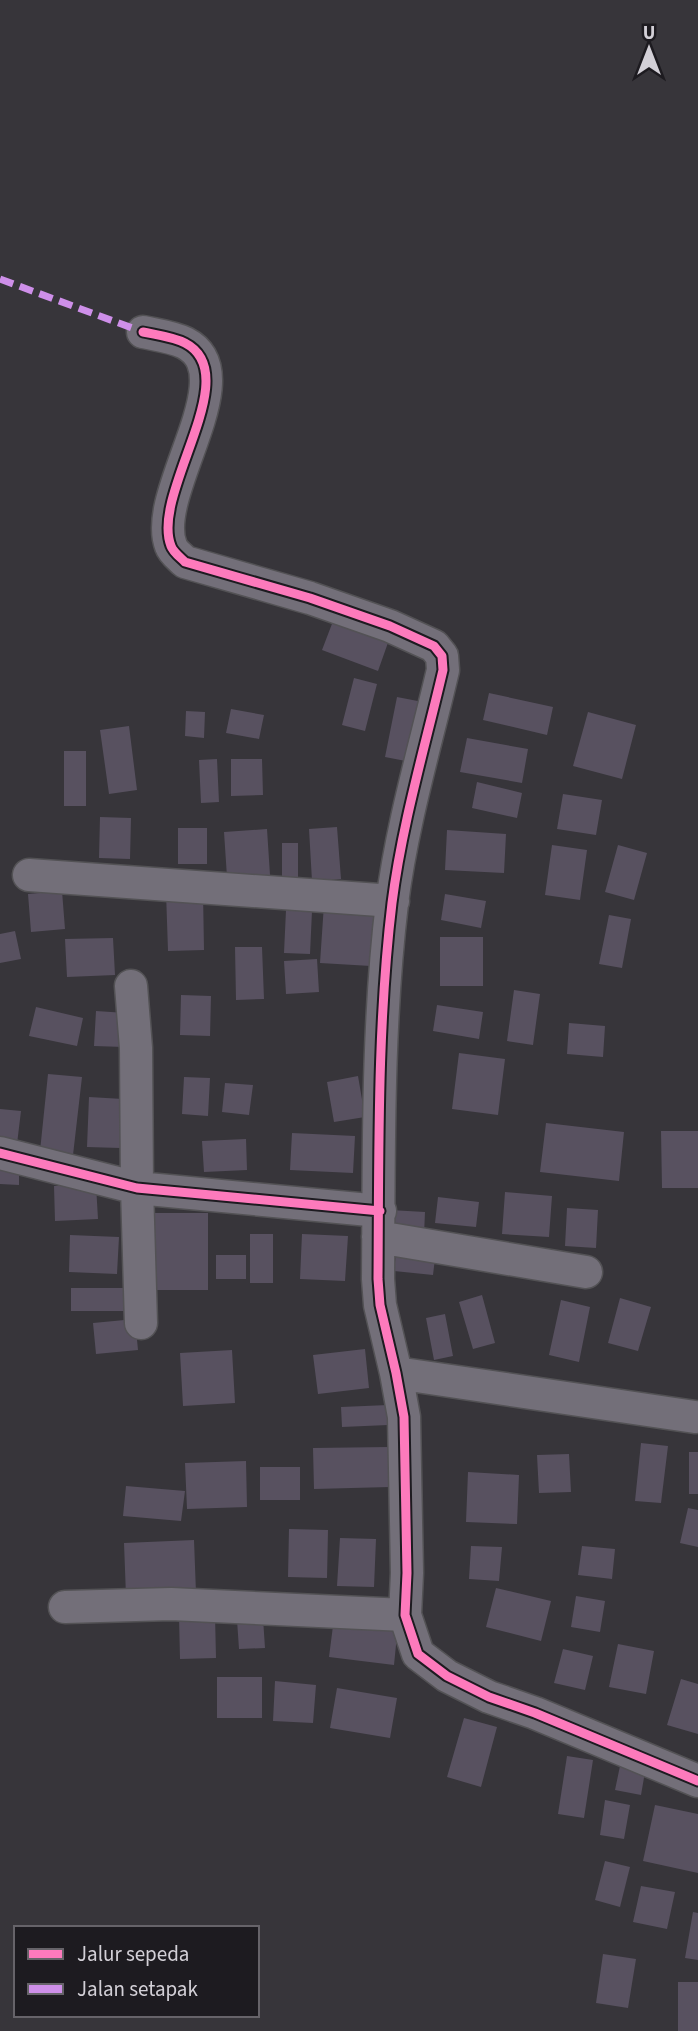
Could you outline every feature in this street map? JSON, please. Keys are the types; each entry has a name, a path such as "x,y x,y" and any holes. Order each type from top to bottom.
{"street":[{"path":"144,332 185,343 199,356 208,375 200,418 173,490 167,529 171,548 185,562 310,598 390,626 434,646 442,656 443,670 415,779 393,901 381,1051 380,1305 404,1417 407,1573 405,1615 418,1654 446,1676 489,1697 535,1713 698,1781"},
{"path":"29,875 393,901"},
{"path":"131,986 136,1048 136,1188 141,1324"},
{"path":"0,1153 136,1188 379,1224 586,1272"},
{"path":"396,1373 695,1418"},
{"path":"65,1606 171,1604 405,1615"}],"building":[{"path":"335,616 390,637 378,671 322,650"},
{"path":"354,678 377,684 365,731 342,725"},
{"path":"489,693 553,707 547,735 483,720"},
{"path":"397,697 428,703 416,763 385,757"},
{"path":"231,709 264,715 259,739 226,733"},
{"path":"186,711 205,712 204,738 185,736"},
{"path":"588,712 636,725 622,779 573,766"},
{"path":"129,726 137,790 109,794 100,730"},
{"path":"467,738 528,749 522,783 460,772"},
{"path":"64,751 86,751 86,806 64,806"},
{"path":"217,759 219,802 201,803 199,760"},
{"path":"231,759 262,759 263,795 231,796"},
{"path":"477,782 522,793 517,818 472,808"},
{"path":"563,794 602,800 596,835 557,829"},
{"path":"100,817 131,818 130,859 99,858"},
{"path":"337,827 341,879 312,881 309,829"},
{"path":"178,828 207,828 207,864 178,864"},
{"path":"267,829 270,875 227,877 224,832"},
{"path":"447,830 506,834 504,873 445,870"},
{"path":"282,843 298,843 298,877 282,877"},
{"path":"552,845 587,850 580,900 545,895"},
{"path":"618,845 647,853 634,900 605,892"},
{"path":"62,891 65,929 31,932 28,894"},
{"path":"166,892 203,892 204,950 168,951"},
{"path":"445,894 486,901 481,928 441,920"},
{"path":"324,904 374,906 371,966 320,963"},
{"path":"286,910 312,911 310,954 284,953"},
{"path":"609,915 631,919 622,968 599,964"},
{"path":"15,931 21,959 0,963 0,934"},
{"path":"440,937 483,937 483,986 440,986"},
{"path":"113,938 115,975 67,977 65,939"},
{"path":"235,947 262,947 264,999 236,1000"},
{"path":"317,959 319,992 286,994 284,961"},
{"path":"514,990 540,994 533,1045 507,1041"},
{"path":"181,995 211,996 210,1036 180,1035"},
{"path":"437,1005 483,1012 479,1039 433,1031"},
{"path":"36,1007 83,1018 77,1046 29,1036"},
{"path":"96,1011 126,1013 124,1047 94,1046"},
{"path":"569,1023 605,1026 603,1057 567,1054"},
{"path":"459,1053 505,1059 498,1115 452,1109"},
{"path":"48,1074 82,1077 73,1155 40,1151"},
{"path":"358,1076 365,1117 334,1122 327,1082"},
{"path":"184,1077 210,1078 208,1116 182,1114"},
{"path":"225,1083 253,1085 249,1115 222,1112"},
{"path":"89,1097 123,1099 120,1148 87,1147"},
{"path":"0,1109 21,1111 17,1144 0,1142"},
{"path":"546,1123 624,1132 619,1181 540,1172"},
{"path":"661,1131 698,1131 698,1188 662,1188"},
{"path":"292,1133 355,1136 353,1173 290,1170"},
{"path":"246,1139 247,1170 204,1172 202,1141"},
{"path":"0,1162 19,1163 19,1185 0,1184"},
{"path":"96,1185 98,1219 55,1221 54,1186"},
{"path":"505,1192 552,1196 549,1237 502,1234"},
{"path":"438,1197 479,1202 476,1227 435,1223"},
{"path":"567,1208 598,1210 596,1248 565,1246"},
{"path":"390,1210 425,1212 424,1235 389,1233"},
{"path":"151,1213 208,1213 208,1290 151,1290"},
{"path":"250,1234 273,1234 273,1283 250,1283"},
{"path":"302,1234 348,1236 345,1281 300,1279"},
{"path":"70,1235 119,1237 117,1274 69,1272"},
{"path":"397,1245 436,1250 433,1275 394,1271"},
{"path":"216,1255 246,1255 246,1279 216,1279"},
{"path":"71,1288 129,1288 129,1311 71,1311"},
{"path":"482,1295 495,1343 473,1349 459,1302"},
{"path":"620,1298 651,1307 638,1351 608,1343"},
{"path":"561,1300 590,1307 579,1362 549,1355"},
{"path":"445,1314 453,1356 434,1360 426,1318"},
{"path":"135,1319 138,1350 96,1354 93,1323"},
{"path":"365,1349 369,1388 318,1394 313,1355"},
{"path":"232,1350 235,1403 183,1406 180,1353"},
{"path":"388,1405 388,1425 342,1427 341,1407"},
{"path":"641,1443 668,1446 661,1503 635,1501"},
{"path":"389,1447 390,1487 314,1489 313,1448"},
{"path":"689,1452 698,1452 698,1494 689,1494"},
{"path":"569,1454 571,1492 539,1493 537,1455"},
{"path":"246,1461 247,1507 187,1509 185,1463"},
{"path":"260,1467 300,1467 300,1500 260,1500"},
{"path":"468,1472 519,1475 517,1524 466,1522"},
{"path":"126,1486 185,1491 181,1521 123,1516"},
{"path":"688,1508 698,1510 698,1547 680,1543"},
{"path":"289,1529 328,1530 327,1578 288,1577"},
{"path":"340,1538 376,1539 374,1587 337,1586"},
{"path":"194,1540 196,1593 126,1596 124,1543"},
{"path":"471,1546 502,1547 499,1581 469,1579"},
{"path":"582,1546 615,1549 612,1579 578,1575"},
{"path":"496,1588 551,1601 541,1641 486,1627"},
{"path":"576,1596 605,1601 600,1632 571,1627"},
{"path":"215,1615 216,1658 180,1659 179,1616"},
{"path":"263,1618 265,1648 239,1649 237,1620"},
{"path":"334,1618 398,1625 394,1665 329,1657"},
{"path":"618,1644 654,1651 646,1694 609,1687"},
{"path":"563,1649 593,1656 585,1690 554,1683"},
{"path":"217,1677 262,1677 262,1718 217,1718"},
{"path":"681,1679 698,1684 698,1734 667,1725"},
{"path":"275,1681 316,1685 313,1723 273,1721"},
{"path":"337,1688 397,1698 390,1738 330,1728"},
{"path":"464,1718 497,1727 481,1787 447,1777"},
{"path":"567,1756 593,1760 584,1818 558,1814"},
{"path":"620,1766 645,1772 641,1795 615,1790"},
{"path":"605,1800 630,1805 624,1839 600,1835"},
{"path":"655,1805 698,1814 698,1873 643,1861"},
{"path":"605,1861 630,1867 620,1907 595,1900"},
{"path":"641,1886 675,1892 667,1929 633,1922"},
{"path":"693,1912 698,1913 698,1960 685,1958"},
{"path":"603,1954 636,1959 628,2008 596,2003"},
{"path":"678,1982 698,1982 698,2031 678,2031"}],"marked path":[{"path":"0,279 143,332"}],"cycle path":[{"path":"143,332 185,343 201,359 206,381 202,407 173,496 168,523 171,546 175,552 185,562 310,598 390,626 434,646 442,656 443,670 396,873 387,950 380,1091 378,1279 380,1305 404,1417 407,1573 405,1615 418,1654 447,1676 489,1697 535,1713 698,1781"},
{"path":"0,1153 137,1188 380,1211"}]}
